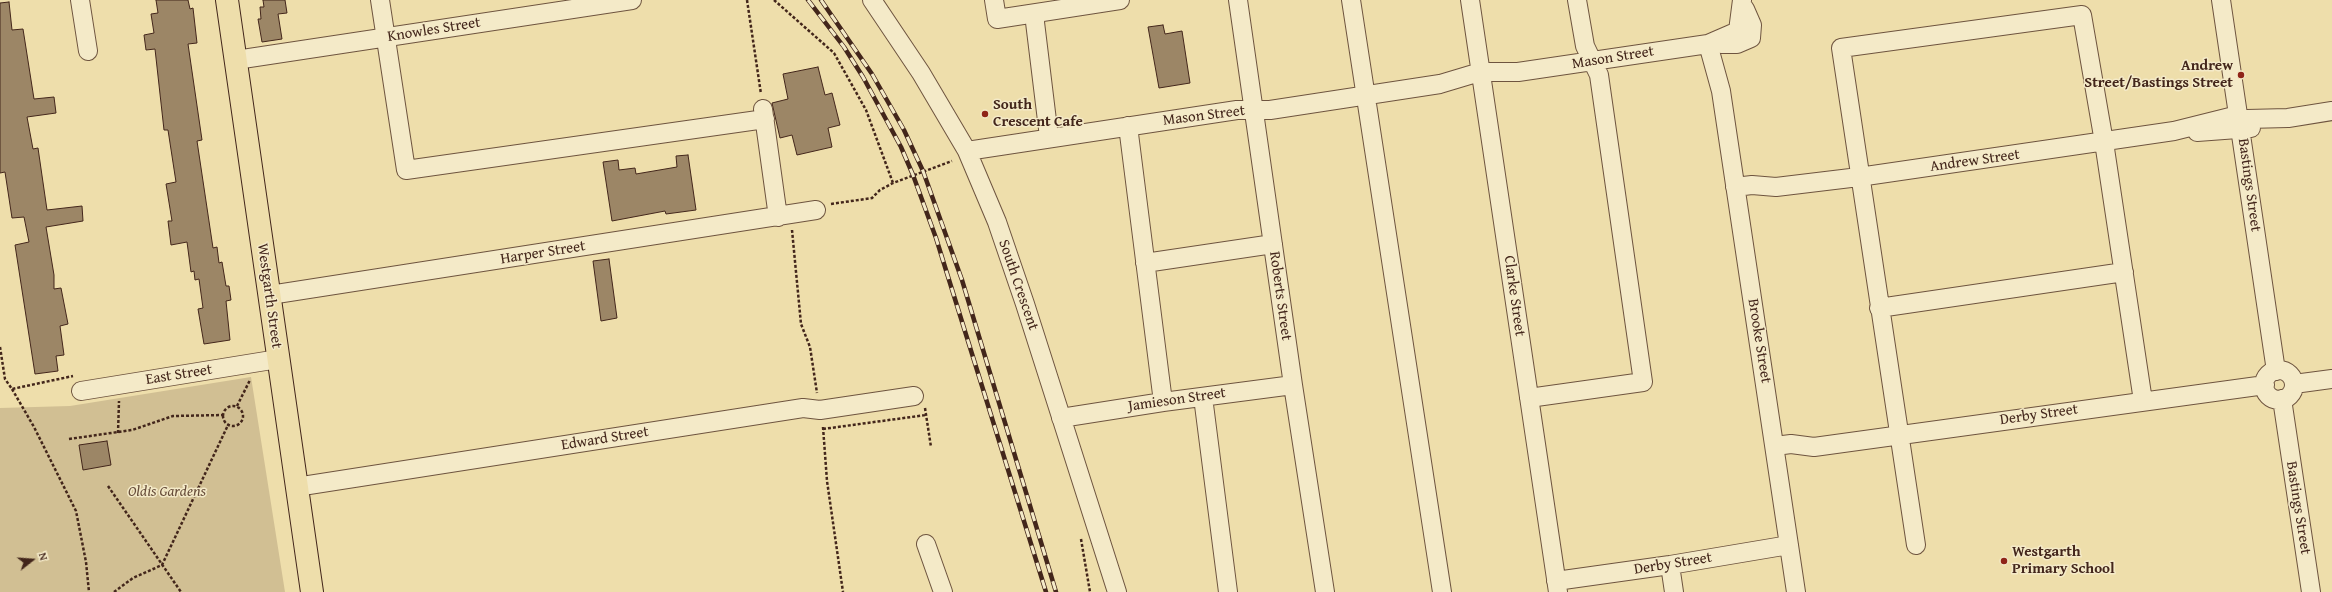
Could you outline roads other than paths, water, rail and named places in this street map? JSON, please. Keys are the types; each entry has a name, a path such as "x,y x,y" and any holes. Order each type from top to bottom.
{"main road":[{"name":"Westgarth Street","path":"227,0 312,592"}],"street":[{"path":"80,0 88,51"},
{"path":"380,0 406,170 764,114 778,217"},
{"name":"Knowles Street","path":"236,60 632,0"},
{"name":"South Crescent","path":"872,0 921,73 968,151 1000,229 1117,592"},
{"path":"994,0 997,20 1120,0"},
{"name":"Roberts Street","path":"1238,0 1293,385 1325,592"},
{"path":"1351,0 1442,592"},
{"name":"Clarke Street","path":"1470,0 1557,586"},
{"path":"1529,398 1643,382 1599,75 1585,46 1577,0"},
{"name":"Bastings Street","path":"2221,0 2276,371"},
{"name":"Mason Street","path":"968,151 1237,110 1253,110 1440,84 1469,85 1481,78 1716,43 1744,36 1742,2"},
{"path":"1034,14 1049,138"},
{"path":"1916,545 1859,177 1841,48 2082,15 2104,142 2143,401"},
{"name":"Brooke Street","path":"1716,43 1720,91 1776,452 1796,592"},
{"name":"Andrew Street","path":"1736,193 1752,185 1776,187 1859,177 2174,132 2240,124 2262,126 2288,118 2332,111"},
{"path":"1128,126 1163,402"},
{"name":"Harper Street","path":"270,295 816,210"},
{"path":"1145,263 1273,244"},
{"path":"1880,308 2124,272"},
{"name":"East Street","path":"77,383 120,384 278,360"},
{"path":"2276,371 2288,373 2294,384 2290,396 2282,399 2270,396 2265,384 2268,376 2276,371"},
{"path":"2294,384 2332,379"},
{"name":"Derby Street","path":"1776,452 1791,444 1814,447 2265,384"},
{"name":"Jamieson Street","path":"1061,418 1163,402 1293,385"},
{"path":"1203,397 1228,592"},
{"name":"Edward Street","path":"296,487 803,408 820,410 918,399"},
{"name":"Bastings Street","path":"2282,399 2311,592"},
{"path":"926,544 943,592"},
{"name":"Derby Street","path":"1557,586 1789,545"},
{"path":"1670,565 1674,592"}],"railway":[{"path":"808,0 844,47 863,77 901,147 913,175 936,238 1046,592"},
{"path":"821,0 872,74 904,130 923,171 962,280 1056,592"}],"place":[{"name":"Andrew Street/Bastings Street","path":"2241,75"},
{"name":"South Crescent Cafe","path":"985,114"},
{"name":"Westgarth Primary School","path":"2004,561"}],"park label":[{"name":"Oldis Gardens","path":"167,492"}]}
